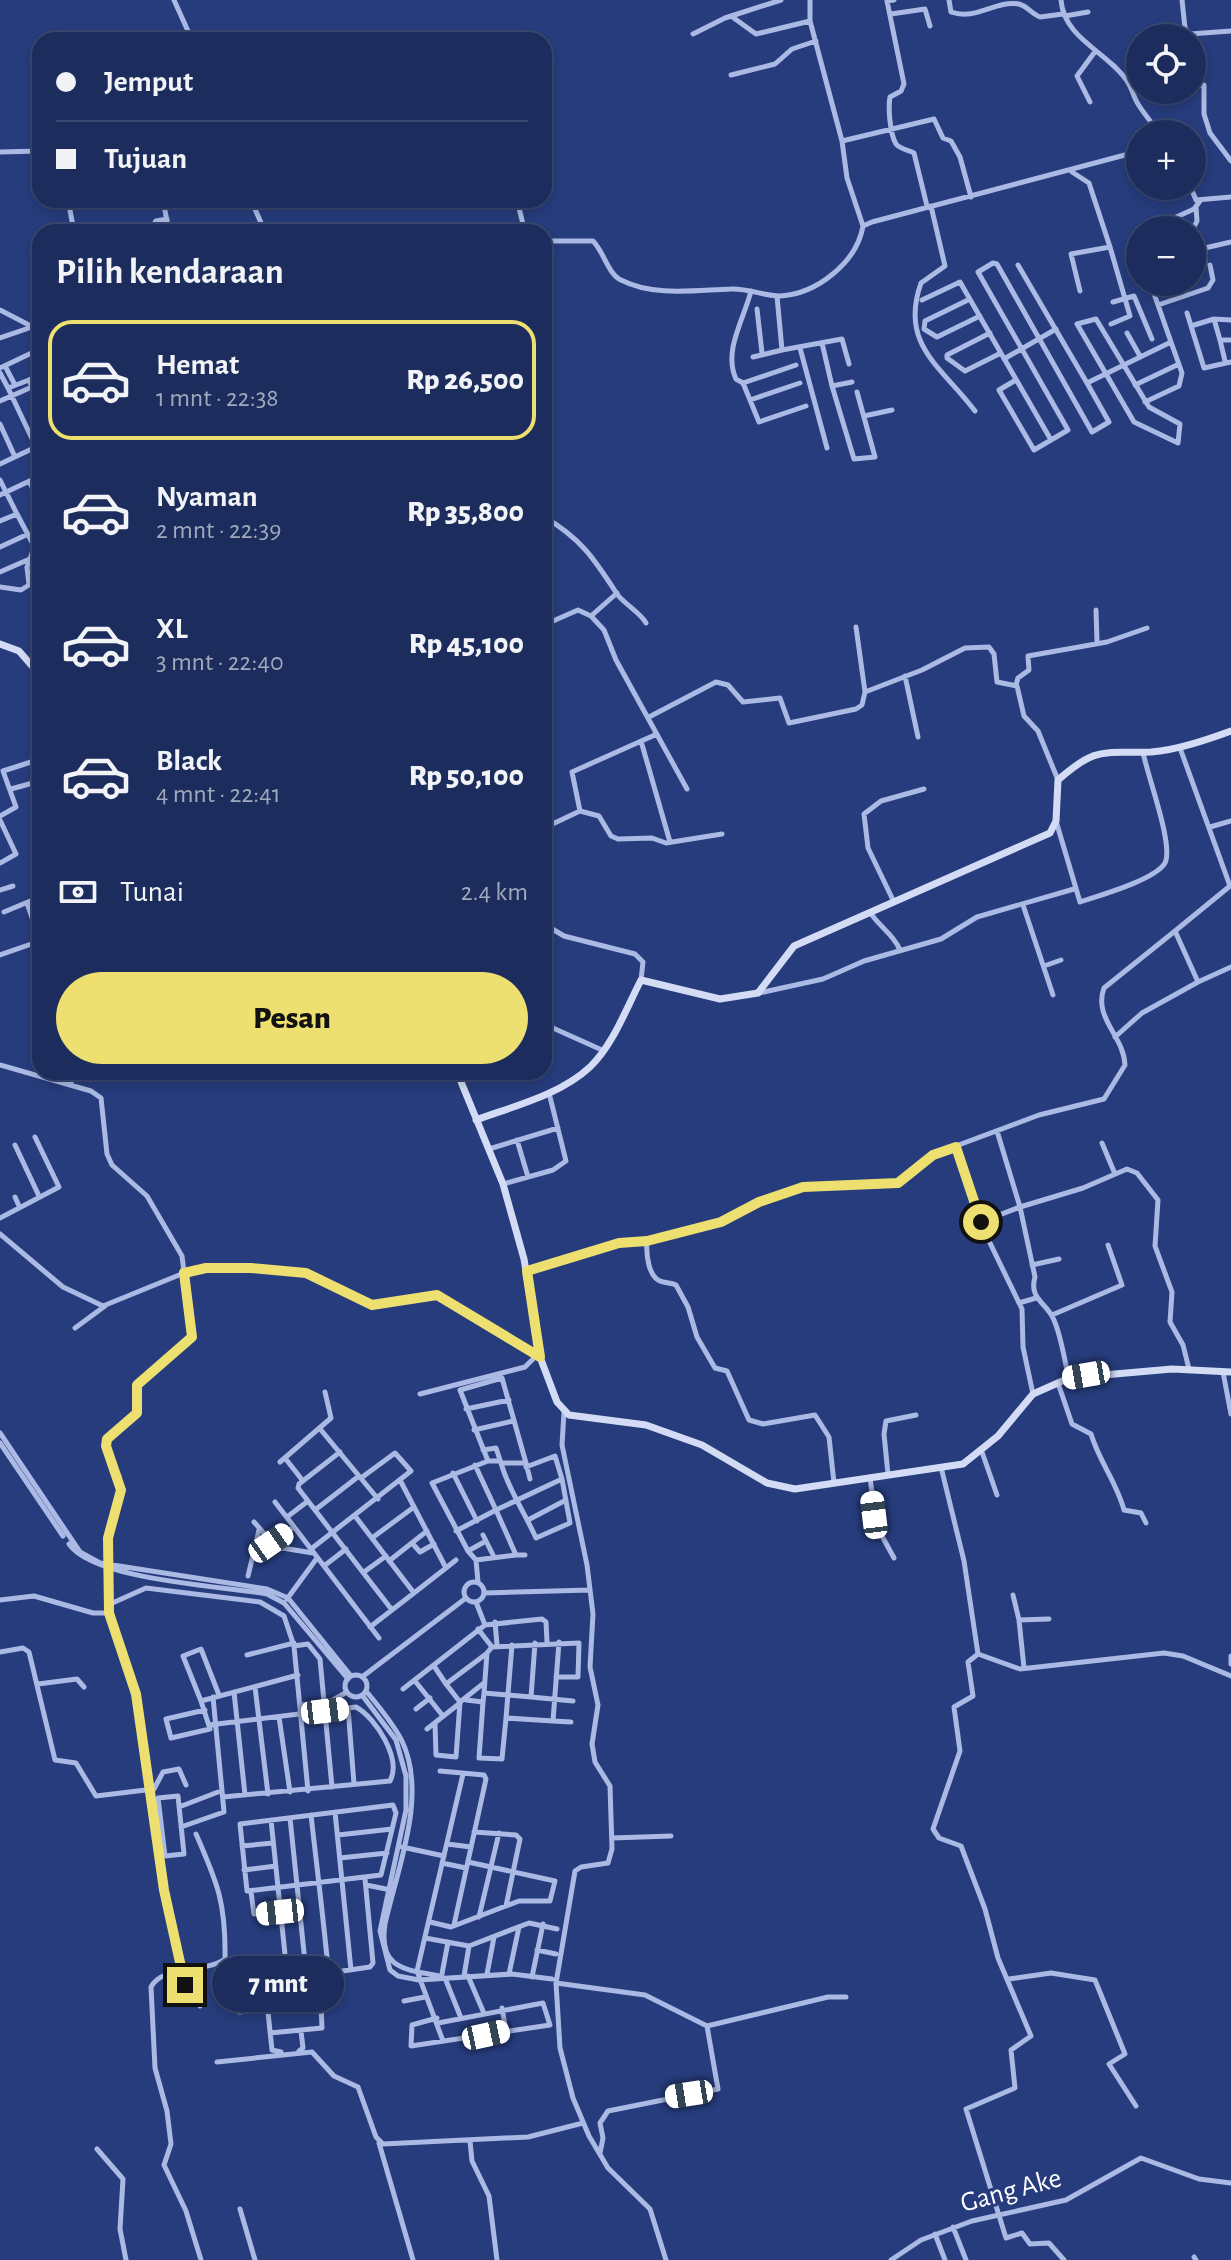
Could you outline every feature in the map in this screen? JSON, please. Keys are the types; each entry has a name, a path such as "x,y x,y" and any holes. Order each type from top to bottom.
{"street":[{"path":"174,0 188,32"},
{"path":"693,34 731,16 781,0"},
{"path":"552,241 593,241 617,278 645,288 751,291 777,296 801,291 852,258 863,226 845,170 842,141 810,21 810,0"},
{"path":"894,0 887,0 904,84 901,91 890,97 893,130 898,146 914,153 945,266 921,283 915,332 923,348 975,411"},
{"path":"949,0 951,12 958,14 981,13 992,3 1021,4 1043,17 1088,12"},
{"path":"1061,0 1064,15 1094,53 1126,79 1150,120"},
{"path":"1182,0 1190,34 1231,31"},
{"path":"891,14 925,9 930,26"},
{"path":"731,16 755,34 810,21"},
{"path":"731,75 775,64 792,49 816,41"},
{"path":"1090,102 1077,77 1094,53"},
{"path":"1204,104 1210,133 1231,161"},
{"path":"842,141 936,120 943,138 951,141 960,157 971,197"},
{"path":"0,152 32,151"},
{"path":"863,226 1126,155"},
{"path":"1072,171 1089,183 1130,317 1111,324"},
{"path":"1176,216 1198,204 1231,197"},
{"path":"1196,200 1196,216"},
{"path":"165,208 168,224"},
{"path":"154,224 167,219"},
{"path":"1206,248 1231,242"},
{"path":"1080,291 1071,254 1110,247"},
{"path":"1016,380 999,390 1034,450 1068,430 978,272 997,264 1092,432 1109,422 1018,265"},
{"path":"1158,305 1208,288 1213,280 1210,265"},
{"path":"922,300 960,282 1051,440"},
{"path":"751,291 734,341 733,372 743,383 759,422 806,406"},
{"path":"777,296 782,350"},
{"path":"1145,402 1179,386 1182,373 1155,296"},
{"path":"1113,302 1135,297 1152,339"},
{"path":"970,299 925,321 924,329 936,337 980,316"},
{"path":"757,309 762,353"},
{"path":"0,310 32,327"},
{"path":"1187,313 1204,368 1228,362 1214,319"},
{"path":"1096,319 1124,365 1145,402 1180,424 1178,443 1134,422 1077,324 1096,319"},
{"path":"1191,326 1214,319 1231,320"},
{"path":"0,338 32,327"},
{"path":"990,333 947,358 965,371 1021,349 1056,329"},
{"path":"1127,333 1140,356"},
{"path":"753,357 842,339 849,364"},
{"path":"1220,340 1231,340"},
{"path":"1087,383 1171,342"},
{"path":"822,343 854,459 875,457 857,392"},
{"path":"800,348 827,448"},
{"path":"2,369 32,353"},
{"path":"1135,385 1179,364"},
{"path":"743,383 796,365"},
{"path":"2,369 15,385"},
{"path":"2,369 11,395 32,435"},
{"path":"8,388 32,378"},
{"path":"0,401 32,387 29,380"},
{"path":"832,386 852,382"},
{"path":"750,400 800,383"},
{"path":"864,416 892,410"},
{"path":"0,424 15,457"},
{"path":"0,464 32,449"},
{"path":"0,480 3,494 32,543"},
{"path":"3,494 32,480"},
{"path":"29,481 32,487"},
{"path":"0,521 17,514"},
{"path":"552,522 567,531 587,551 606,572 617,593 646,623"},
{"path":"0,547 26,535"},
{"path":"0,572 32,558"},
{"path":"0,587 15,590 28,586 27,567 32,558"},
{"path":"591,616 617,593"},
{"path":"552,620 578,610 591,616 606,633 616,660 687,789"},
{"path":"1096,610 1097,642"},
{"path":"649,717 716,682 728,685 743,702 780,698 789,723 856,709 862,705 865,692 856,627"},
{"path":"1143,751 1165,838 1165,862 1128,885 1080,902 1056,821 1058,780 1038,731 1024,716 1016,685 1018,678 1029,670 1028,656 1111,641 1147,628"},
{"path":"0,644 19,651 32,666"},
{"path":"865,692 965,648 982,646 994,654 997,683 1016,685"},
{"path":"905,676 918,737"},
{"path":"1058,780 1084,759 1104,751 1143,751 1179,746 1231,731"},
{"path":"580,811 572,772 657,734"},
{"path":"641,741 670,842"},
{"path":"527,1271 619,1243 647,1241 721,1222 759,1202 803,1187 898,1183 933,1155 1039,1115 1105,1098 1125,1065 1100,1005 1104,988 1230,886 1179,746"},
{"path":"1,860 16,854 2,831 0,818 16,807 2,771 32,764"},
{"path":"11,789 32,783"},
{"path":"893,900 868,848 864,814 881,801 924,789"},
{"path":"552,824 580,811 601,818 613,839 652,838 670,842 722,834"},
{"path":"758,993 790,948 893,900 1028,844 1050,833 1056,821"},
{"path":"1210,827 1231,821"},
{"path":"0,890 13,886"},
{"path":"641,980 720,999 758,993 823,979 852,965 941,939 977,917 1074,889"},
{"path":"4,912 32,901"},
{"path":"27,903 32,918"},
{"path":"1023,905 1053,995"},
{"path":"870,912 878,924 893,934 900,950"},
{"path":"476,1120 549,1093 588,1069 641,980 643,962 635,954 564,936 552,929"},
{"path":"1175,931 1198,982"},
{"path":"0,955 32,944"},
{"path":"1044,966 1061,960"},
{"path":"1115,1037 1140,1015 1231,967"},
{"path":"552,1028 602,1050"},
{"path":"0,1065 32,1074"},
{"path":"53,1080 101,1098 107,1154 112,1165 159,1211 180,1251 184,1273 192,1337 137,1385 137,1413 107,1439 107,1454 119,1476 121,1490 108,1538 108,1605 136,1694 164,1890 188,2000 198,2001 200,2006"},
{"path":"71,1080 71,1085"},
{"path":"460,1080 503,1184 527,1271 538,1357 564,1412 562,1445 593,1614 590,1667 598,1705 592,1744 595,1762 610,1786 612,1838 608,1863 581,1867 575,1871 554,1981 560,2048 583,2123 599,2155 650,2209 666,2260"},
{"path":"503,1184 553,1170 566,1161 549,1093"},
{"path":"489,1149 558,1128"},
{"path":"997,1131 1020,1207 1036,1298 1052,1315 1069,1378"},
{"path":"0,1218 59,1187 35,1137"},
{"path":"517,1140 528,1177"},
{"path":"1102,1143 1115,1174"},
{"path":"15,1145 39,1196"},
{"path":"956,1147 981,1222 1019,1303 1025,1361 1033,1394"},
{"path":"981,1222 1083,1188 1125,1169 1135,1171 1158,1200 1155,1249 1172,1292 1170,1322 1183,1344 1189,1369"},
{"path":"15,1197 19,1206"},
{"path":"0,1234 63,1287 105,1306"},
{"path":"647,1241 647,1259 653,1272 661,1282 676,1285 704,1351 715,1368 727,1371 749,1420 763,1424 815,1415 829,1437 834,1483"},
{"path":"1052,1315 1091,1301 1122,1285 1108,1245"},
{"path":"1032,1265 1059,1259"},
{"path":"75,1328 105,1306 184,1273 206,1268 251,1268 306,1273 372,1305 437,1295 538,1357"},
{"path":"1019,1303 1036,1298"},
{"path":"420,1394 525,1367 538,1357"},
{"path":"564,1412 598,1421 644,1424 684,1438 778,1487 795,1489 963,1464 982,1452 1033,1394 1069,1378 1189,1369 1227,1372 1231,1414"},
{"path":"488,1461 466,1409 461,1388 501,1378 505,1381 530,1479"},
{"path":"1058,1383 1072,1424 1091,1434 1098,1459 1118,1492 1124,1510 1141,1513 1146,1523"},
{"path":"303,1481 282,1460 321,1430 323,1421 331,1418 325,1392"},
{"path":"466,1409 509,1400"},
{"path":"888,1474 884,1434 886,1421 916,1415"},
{"path":"474,1430 513,1421"},
{"path":"321,1430 378,1499"},
{"path":"0,1433 72,1543 80,1552 109,1567"},
{"path":"0,1443 74,1552 109,1567 267,1589 286,1601 350,1677 362,1677 466,1598"},
{"path":"483,1450 496,1448 501,1462 505,1475 537,1540 570,1523 555,1456 526,1465 517,1465 501,1462 488,1461 432,1483 456,1531 476,1560 478,1582 484,1593"},
{"path":"340,1452 297,1487 392,1610"},
{"path":"982,1452 997,1495"},
{"path":"286,1601 314,1553 333,1533 411,1471 397,1453 315,1510"},
{"path":"475,1465 516,1555"},
{"path":"505,1475 517,1465"},
{"path":"941,1467 964,1561 978,1654"},
{"path":"453,1473 477,1521"},
{"path":"870,1477 876,1525 894,1558"},
{"path":"456,1531 562,1479"},
{"path":"401,1482 446,1568"},
{"path":"527,1520 566,1500"},
{"path":"287,1517 308,1501"},
{"path":"275,1502 379,1638"},
{"path":"372,1538 414,1507"},
{"path":"355,1516 414,1593"},
{"path":"254,1522 271,1543 286,1551 314,1553"},
{"path":"271,1543 294,1527"},
{"path":"248,1576 260,1529"},
{"path":"363,1572 427,1531"},
{"path":"468,1551 485,1538 494,1557"},
{"path":"412,1543 420,1552 434,1544"},
{"path":"324,1566 346,1549"},
{"path":"476,1560 525,1555"},
{"path":"370,1627 456,1560"},
{"path":"466,1598 465,1587 478,1582"},
{"path":"108,1605 146,1588 260,1602 284,1616 294,1644 308,1791"},
{"path":"476,1602 484,1593 590,1590"},
{"path":"1013,1595 1024,1668"},
{"path":"0,1600 34,1596 93,1613 109,1613"},
{"path":"466,1598 476,1602 485,1625"},
{"path":"403,1689 485,1625 542,1619 546,1622 547,1642"},
{"path":"1019,1620 1049,1619"},
{"path":"495,1622 495,1646"},
{"path":"478,1629 495,1646"},
{"path":"553,1721 559,1642"},
{"path":"531,1697 535,1643"},
{"path":"446,1684 495,1646 579,1643 578,1677 556,1677"},
{"path":"247,1655 294,1644 308,1644 320,1659 332,1787"},
{"path":"487,1653 480,1759 502,1759 512,1645"},
{"path":"0,1652 25,1648 38,1684 56,1762 76,1763 98,1797 151,1790 156,1788 163,1772 176,1769 181,1770 186,1785"},
{"path":"181,1827 224,1812 220,1794 216,1696 201,1649 183,1656 205,1710 210,1729 171,1738 166,1719 205,1710"},
{"path":"978,1654 1024,1668 1164,1653 1183,1656 1231,1676"},
{"path":"978,1654 968,1662 973,1696 954,1707 960,1751 933,1827 939,1838 961,1846 985,1909 998,1958 1031,2036 1011,2050 1017,2086 966,2109 1006,2238 1022,2233 1030,2244 1049,2243 1064,2260"},
{"path":"1231,1656 1231,1664"},
{"path":"434,1666 463,1701 483,1702"},
{"path":"201,1701 298,1675"},
{"path":"347,1692 350,1677"},
{"path":"362,1677 364,1693 403,1757 406,1810 384,1930 388,1953 399,1969 442,1978"},
{"path":"38,1684 77,1679 84,1687"},
{"path":"415,1681 443,1716"},
{"path":"427,1729 484,1683"},
{"path":"255,1687 268,1794"},
{"path":"234,1692 245,1795"},
{"path":"347,1692 355,1697 364,1693"},
{"path":"301,1705 323,1702 347,1692"},
{"path":"364,1693 397,1732 407,1755 411,1801 380,1931 383,1953 392,1973 419,1980 509,1974 648,1996 707,2026 828,1997 846,1997"},
{"path":"484,1693 573,1701"},
{"path":"416,1709 430,1698"},
{"path":"435,1723 436,1755 456,1757 463,1701"},
{"path":"179,1807 220,1794 308,1791 390,1781 392,1756 362,1711 348,1708 209,1725"},
{"path":"348,1708 354,1784"},
{"path":"279,1717 290,1792"},
{"path":"506,1718 571,1722"},
{"path":"440,1771 485,1775 486,1779 454,1926"},
{"path":"443,2041 417,1971 463,1774"},
{"path":"178,1796 179,1807 184,1854 165,1856 158,1798 178,1796"},
{"path":"280,1912 254,1914 251,1892 246,1888 240,1824 393,1805 396,1813 382,1874 365,1882"},
{"path":"335,1812 351,1970"},
{"path":"311,1815 329,1973 331,2000 321,2005 240,2014 237,1969 327,1959"},
{"path":"290,1818 305,1962"},
{"path":"271,1820 286,1964"},
{"path":"337,1835 392,1829"},
{"path":"474,1832 499,1833 520,1839 506,1907"},
{"path":"479,1917 499,1833"},
{"path":"196,1834 215,1874 223,1903 226,1958 214,1966 159,1978 152,1984 154,2060 167,2111 171,2144 164,2165 186,2211 201,2260"},
{"path":"612,1838 671,1836"},
{"path":"242,1846 273,1843"},
{"path":"447,1844 471,1847"},
{"path":"402,1847 467,1865 490,1866 555,1881 548,1902 528,1899 454,1926 430,1922"},
{"path":"340,1858 387,1853"},
{"path":"244,1870 276,1866"},
{"path":"251,1892 342,1882 365,1882 390,1890"},
{"path":"329,1973 370,1967 373,1963 365,1882"},
{"path":"532,1977 543,1924"},
{"path":"425,1938 469,1946 519,1926 543,1924 557,1929"},
{"path":"509,1974 519,1926"},
{"path":"487,1974 495,1936"},
{"path":"448,1942 442,1978 461,2018"},
{"path":"469,1946 466,1977 483,2011"},
{"path":"537,1950 556,1954"},
{"path":"1009,1979 1051,1973 1095,1980 1125,2054 1109,2064 1136,2106"},
{"path":"236,1989 329,1980"},
{"path":"404,2001 425,1997"},
{"path":"543,2003 550,2021 548,2027 416,2047 410,2045 414,2023 461,2018 502,2008 543,2003"},
{"path":"270,2033 322,2028 321,2005"},
{"path":"502,2008 506,2031"},
{"path":"268,2012 275,2053 302,2050 301,2031"},
{"path":"599,2155 603,2138 600,2123 608,2111 718,2089 707,2026"},
{"path":"217,2062 314,2054 334,2076 358,2087 379,2142 413,2260"},
{"path":"379,2142 528,2137 583,2123"},
{"path":"470,2141 472,2161 489,2196 497,2260"},
{"path":"97,2149 123,2179 120,2229 126,2260"},
{"name":"Gang Ake","path":"891,2260 953,2227 997,2214 1066,2200 1141,2158 1199,2179 1231,2183"},
{"path":"240,2209 255,2260"},
{"path":"953,2227 966,2260"},
{"path":"935,2234 945,2260"}],"route":[{"path":"185,1985 164,1890 151,1790 137,1720 136,1694 109,1613 108,1538 121,1490 119,1476 106,1446 107,1439 137,1413 134,1392 137,1385 187,1345 192,1337 184,1273 206,1268 251,1268 306,1273 372,1305 437,1295 540,1357 527,1271 594,1250 619,1243 647,1241 721,1222 744,1208 803,1187 898,1183 912,1176 933,1155 956,1147 981,1222"}]}
